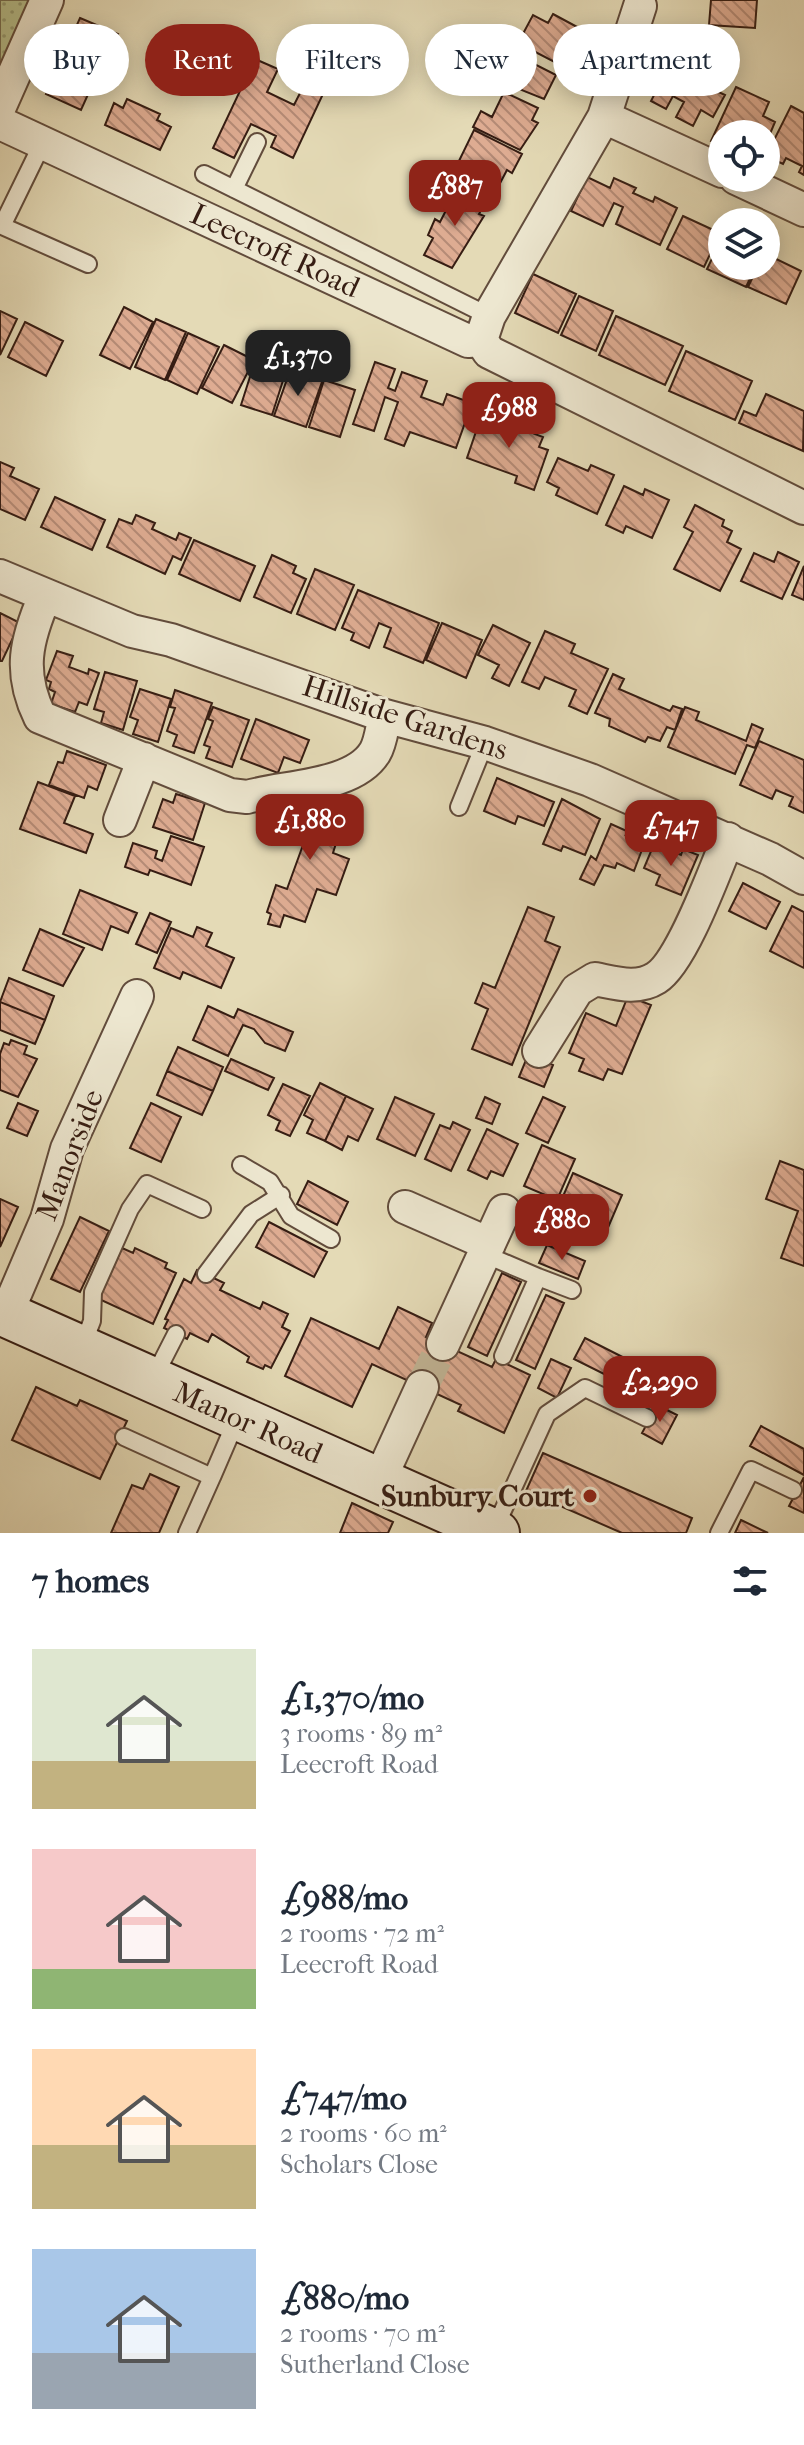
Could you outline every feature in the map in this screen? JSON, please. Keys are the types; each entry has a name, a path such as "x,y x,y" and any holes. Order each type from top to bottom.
{"street":[{"path":"0,106 47,0"},
{"path":"485,328 604,117 638,2"},
{"path":"604,117 708,165"},
{"name":"Leecroft Road","path":"0,123 468,341 485,328 489,352 804,508"},
{"path":"766,192 804,210"},
{"name":"Hillside Gardens","path":"0,576 132,631 208,652 385,716 485,743 590,780 728,839 804,878"},
{"path":"45,596 33,623 26,657 26,682 40,717 230,795 247,797 350,776 366,765 377,749 385,716"},
{"path":"120,820 144,759"},
{"path":"539,1051 577,990 595,979 634,986 658,977 686,936 728,839"},
{"name":"Manorside","path":"3,1313 47,1219 67,1149 137,996"},
{"path":"405,1207 487,1249"},
{"path":"443,1344 504,1211"},
{"name":"Manor Road","path":"3,1313 495,1532"},
{"path":"379,1481 422,1387"}],"lane":[{"path":"43,142 1,227 88,264"},
{"path":"234,189 257,142"},
{"path":"204,174 485,328"},
{"path":"459,807 485,743"},
{"path":"241,1165 270,1182 281,1195 291,1216 331,1239"},
{"path":"82,1347 92,1321 93,1292 130,1209 147,1184 202,1209"},
{"path":"206,1274 251,1214 281,1195"},
{"path":"487,1249 538,1277 572,1290"},
{"path":"503,1356 538,1277"},
{"path":"153,1379 176,1334"},
{"path":"495,1532 547,1414 585,1388 647,1418"},
{"path":"187,1533 237,1419"},
{"path":"124,1437 212,1477"},
{"path":"719,1533 751,1470 793,1490"}],"green space":[{"path":"0,0 32,0 0,82"}],"building":[{"path":"711,0 757,0 755,28 740,27 740,24 709,24"},
{"path":"553,14 572,24 553,24 553,61 537,53 537,24 528,24 533,15 548,23"},
{"path":"80,18 94,24 77,24"},
{"path":"260,61 276,68 267,92 294,105 298,96 322,96 293,158 271,147 276,136 251,124 234,158 213,148 238,96 260,96"},
{"path":"537,65 553,73 553,81 544,99 537,96"},
{"path":"740,89 769,102 763,116 771,120 721,120 732,96 740,96"},
{"path":"50,96 87,96 81,110"},
{"path":"502,96 512,96 538,108 532,120 538,123 520,150 473,127 481,111 492,117"},
{"path":"654,96 673,96 666,109 651,101"},
{"path":"673,96 724,96 713,117 701,110 693,126 676,117 684,102"},
{"path":"127,99 160,114 157,120 171,127 160,150 105,125 114,103 123,108"},
{"path":"791,106 804,113 804,175 799,172 802,166 786,158 783,164 780,163 780,128"},
{"path":"474,130 522,154 512,173 507,170 497,189 462,172 464,168 457,165"},
{"path":"587,177 610,188 614,178 636,188 633,193 653,202 655,197 677,208 660,245 616,224 623,207 614,203 603,226 571,211"},
{"path":"458,187 481,198 479,214 484,216 452,268 424,255 433,238 428,235 435,219 440,222"},
{"path":"683,216 708,227 708,258 704,267 667,249"},
{"path":"780,261 801,271 786,304 748,287 751,280 780,280"},
{"path":"533,274 576,294 558,333 515,313"},
{"path":"731,280 749,280 746,287"},
{"path":"579,296 613,311 596,351 561,335"},
{"path":"124,307 153,322 130,369 100,355"},
{"path":"0,311 17,319 0,355"},
{"path":"616,316 683,346 665,385 599,355"},
{"path":"156,319 186,332 165,380 135,367"},
{"path":"25,322 63,341 46,376 8,357"},
{"path":"188,333 219,347 197,394 167,380"},
{"path":"224,345 254,360 232,403 202,388"},
{"path":"686,351 752,381 735,420 669,391"},
{"path":"256,358 287,368 272,415 241,405"},
{"path":"375,362 395,369 388,388 395,391 402,372 427,381 421,397 443,405 447,394 472,403 456,448 410,432 404,446 385,439 398,402 385,397 374,431 353,424"},
{"path":"291,368 323,379 306,427 274,416"},
{"path":"324,380 355,390 340,437 309,427"},
{"path":"766,394 804,411 803,451 739,423 744,411 756,416"},
{"path":"482,414 543,437 539,447 548,450 534,490 515,483 517,476 467,458"},
{"path":"558,458 588,471 591,465 614,475 597,514 556,495 559,488 547,482"},
{"path":"0,462 14,468 10,476 39,489 25,520 0,509"},
{"path":"624,486 643,495 645,489 669,500 652,538 626,526 623,533 606,525"},
{"path":"55,497 105,520 92,550 41,527"},
{"path":"695,505 724,520 722,526 732,531 727,542 741,549 720,591 674,569 693,532 684,527"},
{"path":"136,515 155,523 152,529 176,540 179,533 191,538 181,560 173,556 165,574 107,547 119,519 132,524"},
{"path":"194,540 255,566 240,601 179,574"},
{"path":"778,552 799,562 782,599 741,581 754,553 774,562"},
{"path":"272,555 296,566 293,573 306,579 291,613 254,597"},
{"path":"804,566 804,600 792,595"},
{"path":"315,569 354,585 335,630 297,614"},
{"path":"358,590 439,623 423,663 384,647 391,628 379,623 369,648 351,640 354,633 342,628"},
{"path":"0,613 20,623 2,661 0,661"},
{"path":"442,623 482,640 466,678 426,660"},
{"path":"493,625 530,643 509,686 492,678 499,665 478,655"},
{"path":"545,631 575,644 571,653 608,669 587,714 569,706 576,690 545,677 539,689 522,682"},
{"path":"57,651 73,656 69,667 88,674 89,669 99,673 87,705 79,702 75,712 51,704 55,692 49,689 51,682 46,680"},
{"path":"105,672 137,681 123,730 101,723 104,712 94,709"},
{"path":"613,674 624,679 619,689 670,711 673,706 682,709 675,730 667,727 660,741 648,737 645,742 609,726 610,719 595,713"},
{"path":"140,689 171,699 158,742 133,734 138,720 130,717"},
{"path":"175,690 212,703 194,753 173,746 177,735 167,731 175,708 170,707"},
{"path":"213,707 249,720 232,767 206,758 210,747 204,745 213,721 208,719"},
{"path":"685,707 699,712 696,720 746,741 752,724 763,729 755,748 747,745 735,774 668,747"},
{"path":"256,719 309,740 300,763 284,757 278,773 241,759"},
{"path":"759,741 804,760 804,813 789,806 793,797 776,790 772,799 740,785"},
{"path":"67,751 106,765 97,790 88,786 84,798 49,785 58,762 63,763"},
{"path":"497,778 554,802 544,826 518,816 515,824 484,811"},
{"path":"38,782 75,796 64,823 93,834 86,853 20,829"},
{"path":"307,792 338,803 326,836 337,840 333,853 349,859 336,895 317,889 305,922 284,915 280,927 268,924 271,914 267,912 276,885 287,889 303,845 289,841"},
{"path":"176,794 205,803 193,840 153,827 163,799 173,803"},
{"path":"562,799 600,819 585,855 563,846 561,851 543,844"},
{"path":"611,824 629,832 626,835 646,839 634,871 617,863 615,868 604,865 594,885 580,879 591,856 596,860"},
{"path":"171,836 204,847 191,885 150,870 148,875 125,867 133,843 157,851 155,858 162,861"},
{"path":"654,844 681,855 683,849 698,855 681,895 656,885 660,875 644,868"},
{"path":"743,883 780,902 766,929 729,911"},
{"path":"80,890 137,913 128,933 111,926 102,950 63,934"},
{"path":"792,906 804,912 804,968 770,951"},
{"path":"528,907 554,917 545,941 560,947 512,1065 472,1049 488,1009 475,1003 483,983 495,988"},
{"path":"150,913 171,922 157,953 136,944"},
{"path":"197,927 212,933 206,946 234,958 221,988 183,972 180,979 154,968 171,928 193,937"},
{"path":"40,929 84,948 63,986 23,970"},
{"path":"9,978 54,996 45,1020 0,1002"},
{"path":"628,996 651,1005 622,1074 608,1069 603,1080 579,1071 584,1059 569,1053 586,1013 616,1026"},
{"path":"0,1002 45,1020 35,1044 0,1030"},
{"path":"208,1006 234,1018 238,1009 293,1032 285,1051 265,1043 254,1029 243,1025 228,1056 193,1040"},
{"path":"11,1040 27,1046 24,1054 37,1059 18,1097 0,1090 0,1054 4,1043 9,1045"},
{"path":"178,1047 223,1067 213,1091 167,1071"},
{"path":"528,1055 553,1065 544,1087 519,1077"},
{"path":"231,1059 274,1078 268,1090 225,1071"},
{"path":"167,1071 213,1091 202,1115 157,1095"},
{"path":"320,1083 346,1096 325,1141 307,1133 313,1120 304,1115"},
{"path":"283,1084 310,1096 290,1136 276,1130 280,1121 268,1115"},
{"path":"346,1096 373,1109 358,1141 348,1136 342,1150 325,1141"},
{"path":"395,1097 434,1114 415,1156 377,1139"},
{"path":"485,1097 500,1104 492,1124 476,1118"},
{"path":"543,1097 565,1107 548,1143 526,1133"},
{"path":"18,1103 38,1111 27,1136 7,1128"},
{"path":"151,1103 181,1117 161,1162 130,1148"},
{"path":"453,1122 470,1130 451,1171 425,1159 440,1125 450,1129"},
{"path":"487,1129 518,1144 503,1176 491,1171 487,1179 468,1170"},
{"path":"542,1145 575,1159 557,1200 524,1186"},
{"path":"780,1161 804,1170 804,1266 781,1258 798,1211 766,1199"},
{"path":"573,1173 622,1195 604,1237 555,1215"},
{"path":"308,1181 348,1202 337,1225 297,1204"},
{"path":"0,1199 18,1207 0,1247"},
{"path":"80,1217 109,1231 80,1292 51,1279"},
{"path":"269,1222 327,1252 314,1277 256,1247"},
{"path":"547,1245 585,1261 578,1279 539,1263"},
{"path":"122,1248 133,1253 135,1248 167,1263 165,1268 176,1273 153,1324 99,1299"},
{"path":"197,1270 224,1283 220,1290 260,1309 263,1302 288,1314 282,1327 290,1331 271,1368 265,1365 263,1369 247,1362 249,1357 212,1334 208,1342 190,1333 187,1339 164,1328 168,1320 165,1319 184,1279 191,1283"},
{"path":"502,1273 521,1282 487,1356 468,1347"},
{"path":"546,1295 564,1303 535,1369 516,1360"},
{"path":"398,1307 432,1323 426,1337 492,1367 496,1359 530,1375 504,1433 458,1411 461,1405 372,1364 352,1407 285,1376 311,1318 379,1349"},
{"path":"585,1338 668,1380 658,1401 574,1359"},
{"path":"551,1359 571,1368 557,1398 538,1388"},
{"path":"36,1387 77,1406 80,1400 127,1421 100,1479 12,1440"},
{"path":"657,1405 677,1415 662,1444 642,1433"},
{"path":"761,1426 804,1449 804,1475 750,1446"},
{"name":"Sunbury Court","path":"543,1453 692,1518 686,1533 622,1533 526,1491"},
{"path":"150,1474 179,1487 159,1533 111,1533 132,1485 143,1489"},
{"path":"804,1477 804,1513 789,1506"},
{"path":"352,1503 393,1522 388,1533 340,1533"},
{"path":"741,1520 768,1533 735,1533"}],"tunnel":[{"path":"422,1387 443,1344"}],"place":[{"name":"Sunbury Court","path":"590,1496"}]}
